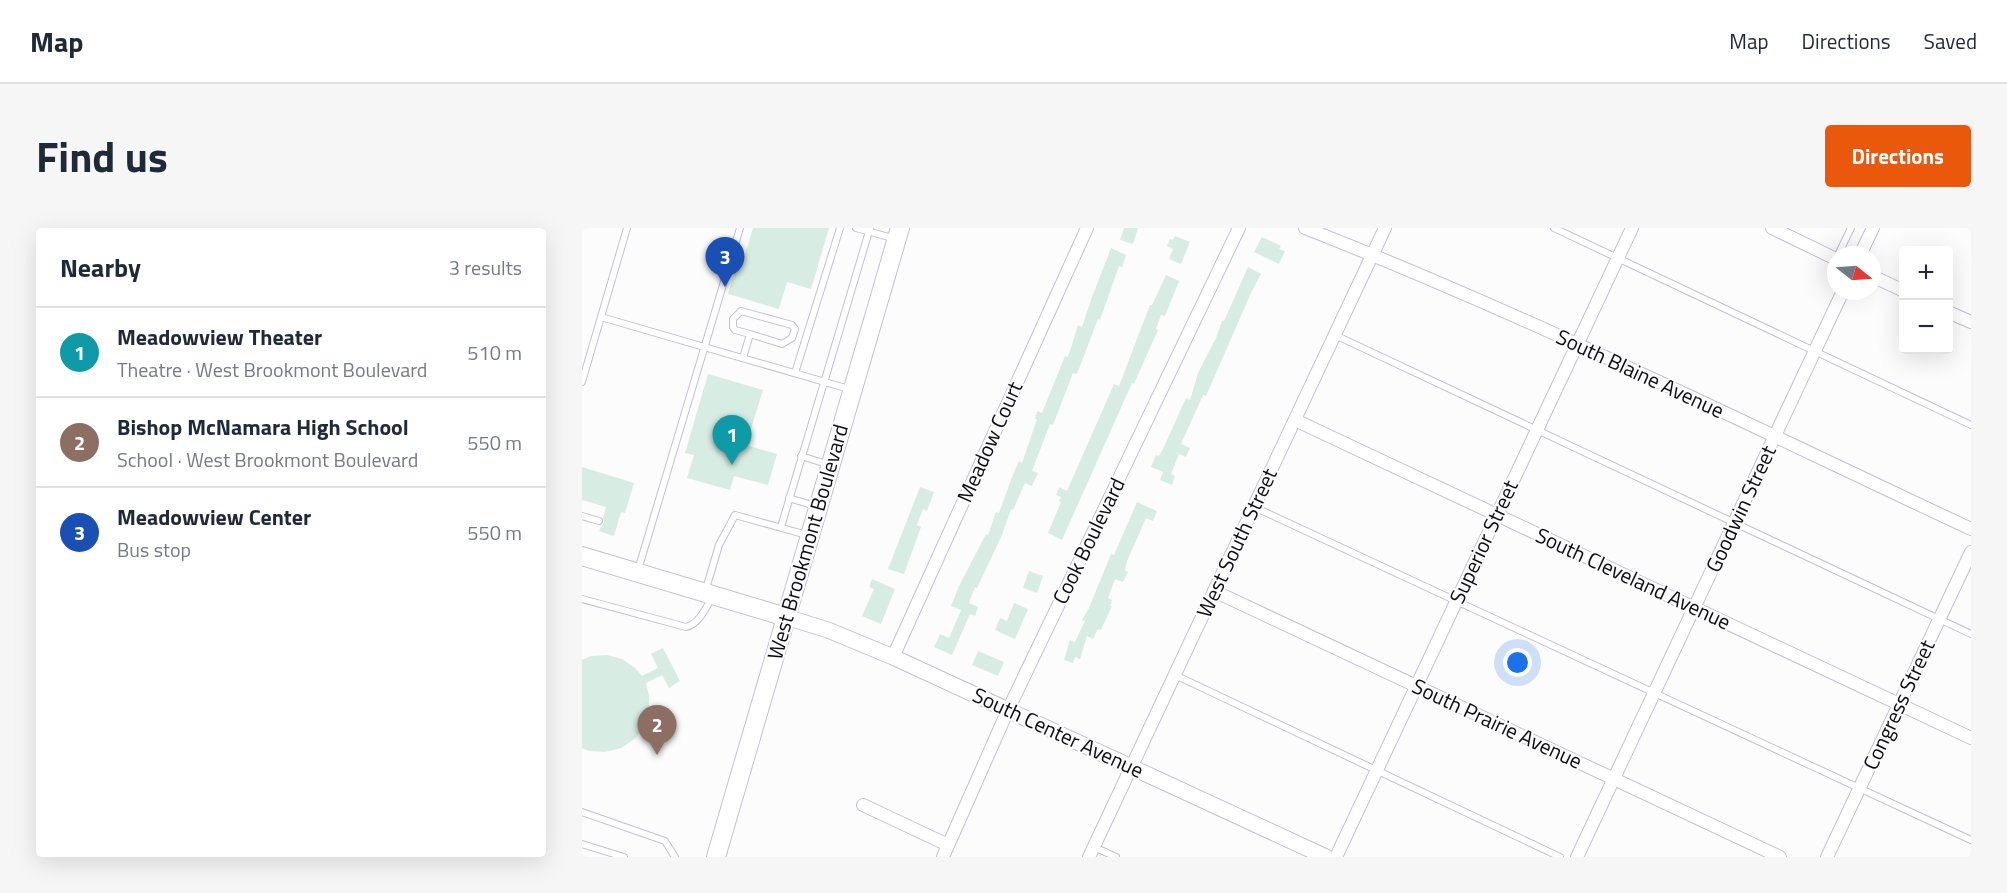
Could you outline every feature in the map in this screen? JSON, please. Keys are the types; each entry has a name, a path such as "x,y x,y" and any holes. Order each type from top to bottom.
{"main road":[{"name":"West Brookmont Boulevard","path":"717,857 898,234"},
{"path":"582,556 786,618"}],"street":[{"name":"Meadow Court","path":"892,657 1087,228"},
{"name":"Cook Boulevard","path":"942,857 1008,710 1239,228"},
{"name":"South Blaine Avenue","path":"1305,228 1372,254 1577,344 1971,530"},
{"name":"West South Street","path":"1092,852 1385,228"},
{"name":"Superior Street","path":"1336,857 1632,228"},
{"path":"1772,228 1827,255"},
{"path":"1864,246 1873,228"},
{"path":"1881,280 1899,289"},
{"name":"Goodwin Street","path":"1577,857 1839,300"},
{"path":"1953,314 1971,322"},
{"name":"South Cleveland Avenue","path":"1295,420 1971,738"},
{"name":"Congress Street","path":"1827,857 1971,552"},
{"name":"South Prairie Avenue","path":"1215,591 1780,857"},
{"name":"South Center Avenue","path":"786,618 828,630 892,657 1326,857"},
{"path":"863,805 948,845"}],"lane":[{"path":"582,382 627,228"},
{"path":"637,574 740,228"},
{"path":"795,373 840,228"},
{"path":"856,228 898,234"},
{"path":"1554,228 1971,425"},
{"path":"1842,246 1851,228"},
{"path":"781,527 869,230"},
{"path":"741,311 792,325 795,329 792,338 782,344 750,334 735,330 733,327 733,319 741,311"},
{"path":"601,317 853,390"},
{"path":"743,358 750,334"},
{"path":"1335,335 1971,634"},
{"path":"801,456 831,465"},
{"path":"789,498 819,507"},
{"path":"1254,507 1971,840"},
{"path":"582,599 686,627 692,626 697,621 709,595 719,545 735,515 810,536"},
{"path":"582,516 598,521"},
{"path":"1175,675 1560,857"},
{"path":"582,812 665,842 675,857"},
{"path":"582,844 624,857"},
{"path":"1092,852 1116,857"}],"building":[{"path":"753,228 829,228 811,289 787,282 779,309 728,294 736,266 741,268"},
{"path":"1124,228 1138,228 1133,244 1120,240"},
{"path":"1175,236 1190,242 1181,264 1169,259 1173,249 1167,246 1170,239 1173,240"},
{"path":"1262,237 1281,246 1279,249 1285,251 1279,264 1254,252"},
{"path":"1111,248 1126,255 1122,267 1119,266 1100,320 1098,319 1077,374 1073,373 1053,425 1050,424 1032,471 1038,473 1032,486 1025,483 1013,510 1011,509 1002,535 977,588 975,587 969,603 978,607 975,616 970,614 952,655 934,647 940,634 949,638 961,610 951,606 959,586 986,534 988,535 996,512 999,513 1019,461 1022,463 1037,419 1035,419 1037,411 1042,413 1065,356 1068,357 1078,325 1082,327"},
{"path":"1248,267 1261,274 1206,396 1203,395 1181,444 1190,448 1186,457 1179,454 1171,474 1175,476 1172,485 1160,480 1163,472 1151,467 1156,455 1159,456 1163,449 1186,398 1190,400 1198,373"},
{"path":"1166,275 1179,281 1165,316 1161,315 1156,329 1158,330 1062,540 1048,533 1061,502 1059,501 1061,497 1056,495 1059,487 1067,491 1114,384 1119,386 1150,305"},
{"path":"708,374 763,390 746,445 777,454 768,485 734,476 730,490 687,478 694,455 685,453"},
{"path":"582,467 634,483 625,513 621,512 614,536 599,531 604,522 606,507 582,500"},
{"path":"920,487 934,492 927,511 923,509 917,525 921,527 904,574 888,569"},
{"path":"1137,502 1157,511 1153,521 1146,518 1127,561 1125,571 1128,572 1123,582 1115,579 1108,598 1112,600 1110,606 1112,606 1101,630 1098,629 1093,639 1087,636 1080,659 1075,657 1073,663 1064,660 1070,640 1075,642 1085,621 1082,620 1111,554 1114,555"},
{"path":"1029,571 1043,576 1037,593 1023,588"},
{"path":"872,579 895,589 881,624 862,616 874,589 869,587"},
{"path":"1014,603 1028,609 1015,639 995,630 1000,618 1007,621"},
{"path":"663,648 680,681 669,688 662,675 646,683 649,711 644,726 635,739 621,748 605,752 582,748 582,660 591,656 607,655 622,659 642,676 658,668 651,654"},
{"path":"978,651 1004,662 998,676 972,665"}],"place":[{"name":"Meadowview Center","path":"725,287"},
{"name":"Meadowview Theater","path":"732,465"},
{"name":"Bishop McNamara High School","path":"657,755"}]}
